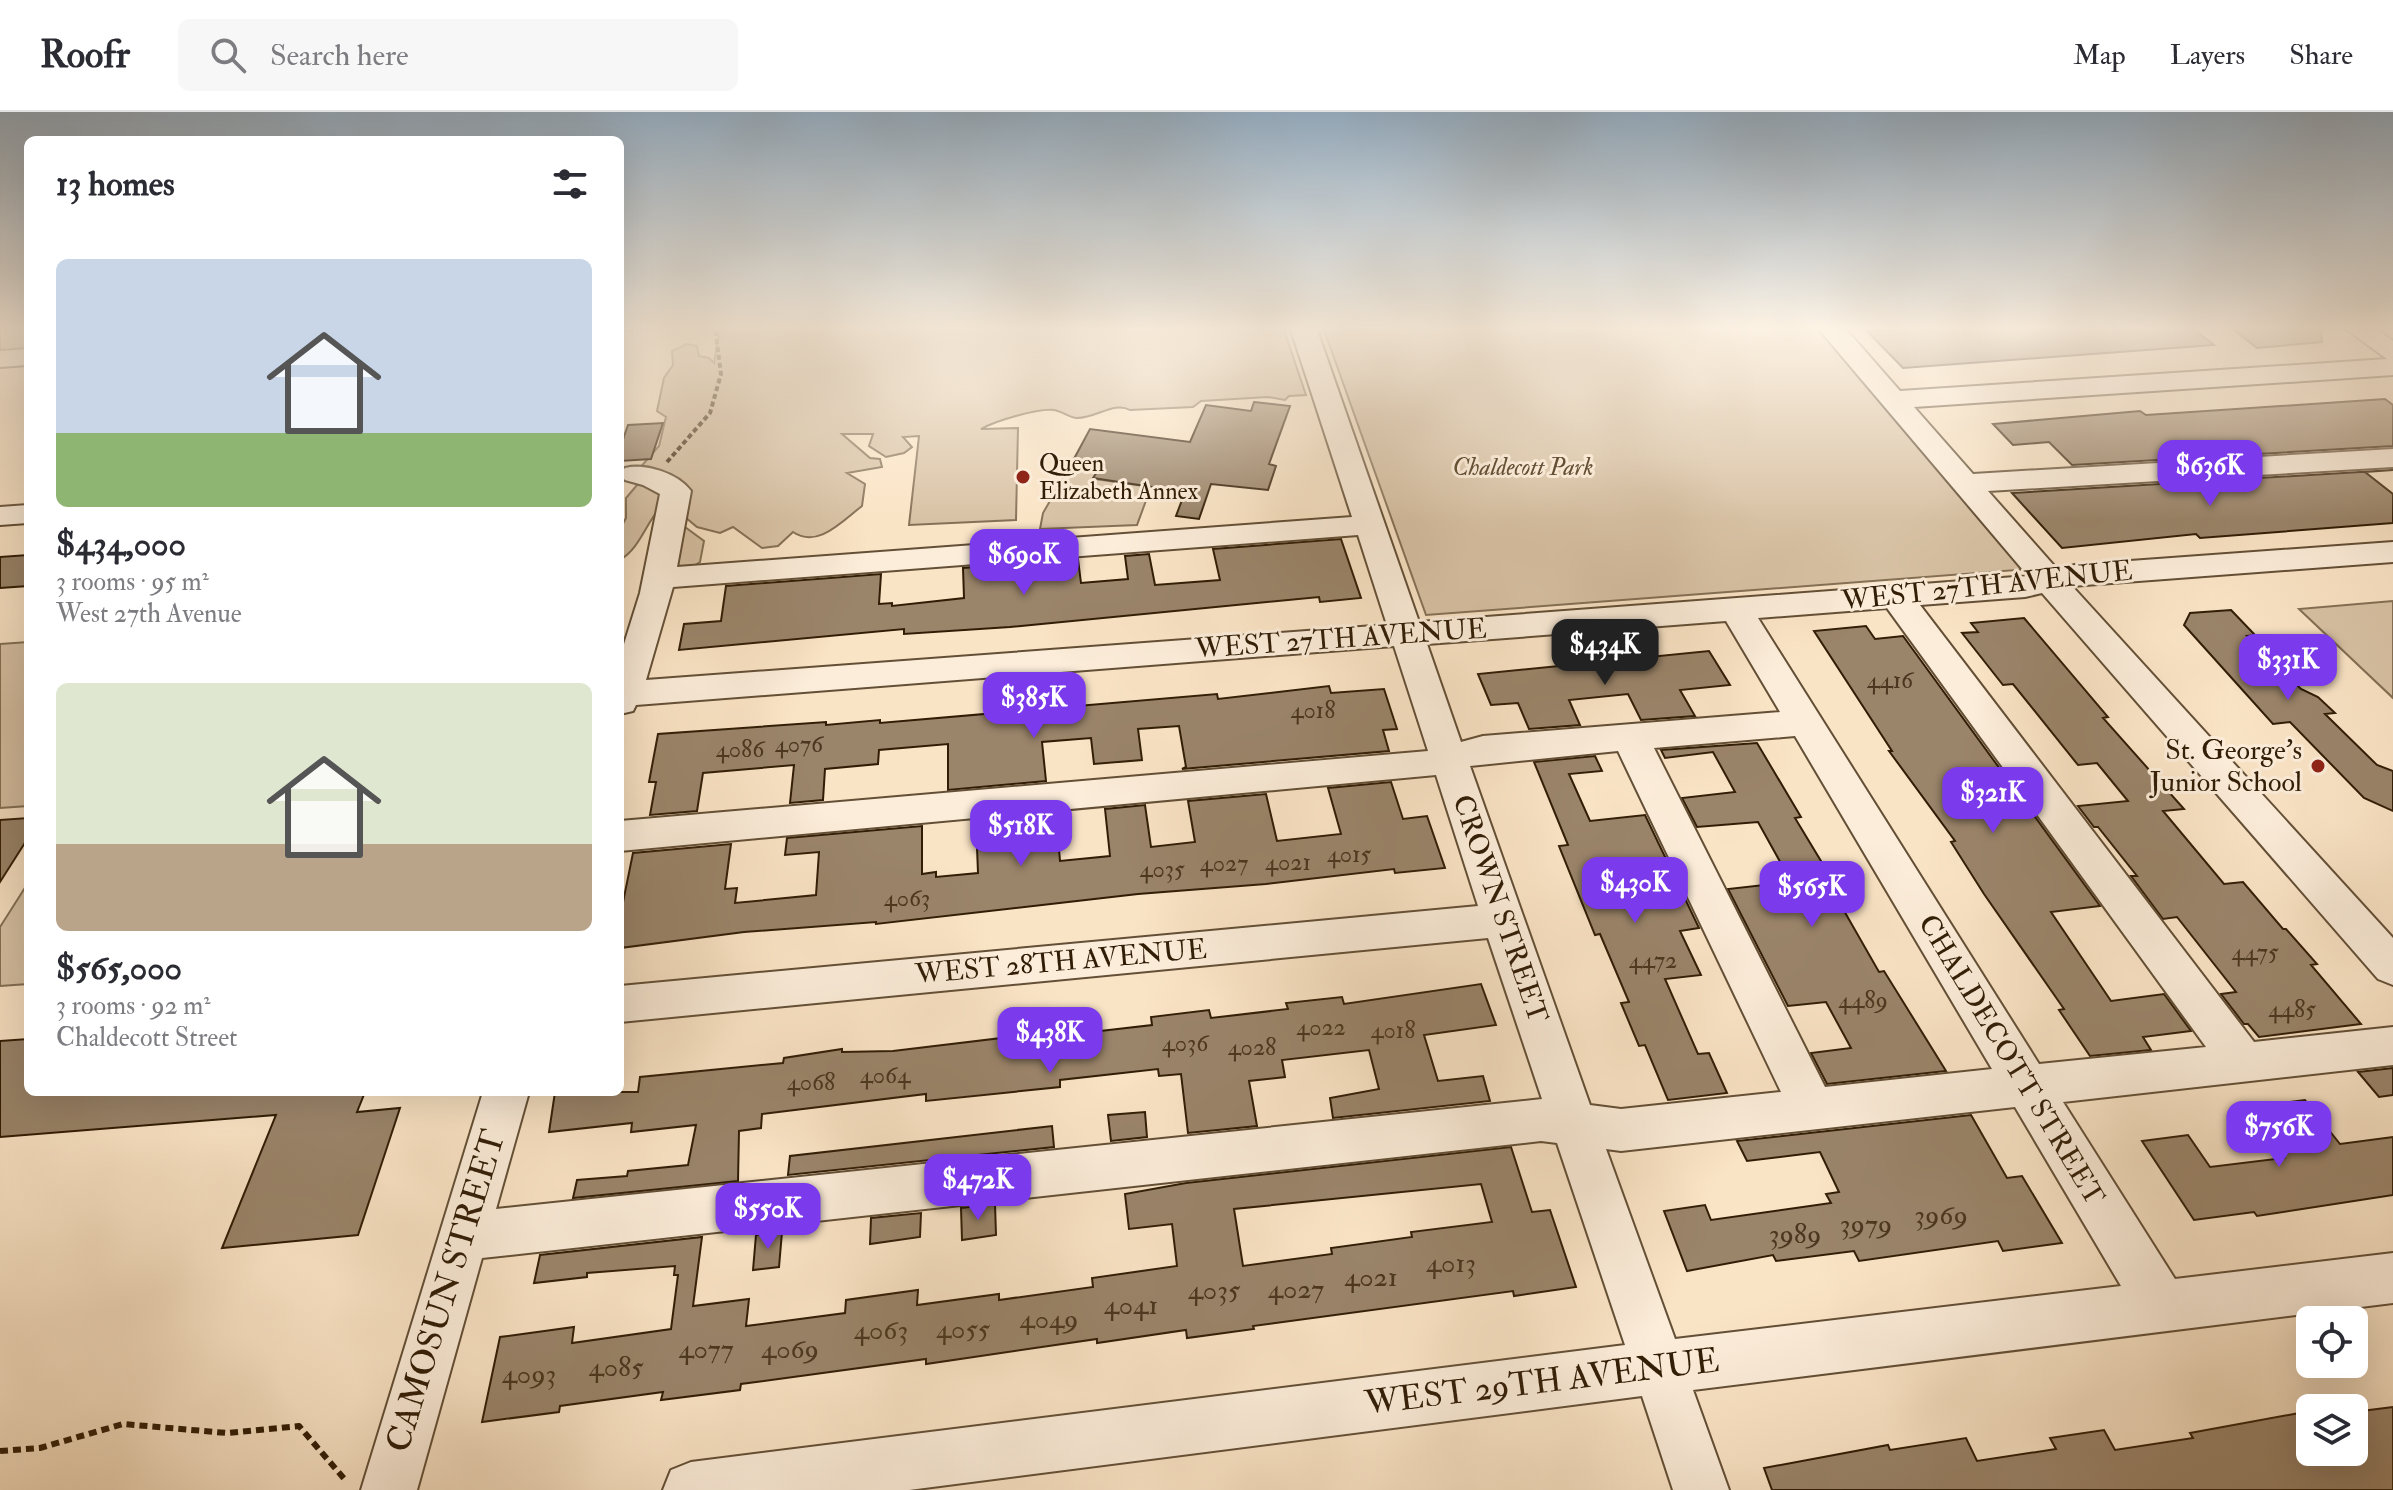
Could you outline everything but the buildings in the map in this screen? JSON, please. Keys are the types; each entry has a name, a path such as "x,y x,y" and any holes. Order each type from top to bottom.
{"street":[{"name":"CROWN STREET","path":"1325,391 1503,920 1701,1490"},
{"path":"1885,391 2393,967"},
{"path":"1893,400 2025,391"},
{"path":"1966,483 2393,458"},
{"path":"624,693 659,578 662,546 676,491 644,476"},
{"path":"0,516 24,514"},
{"path":"659,578 1371,525"},
{"name":"WEST 27TH AVENUE","path":"624,698 2025,587 2075,575 2393,552"},
{"path":"1896,597 2242,1061"},
{"name":"CHALDECOTT STREET","path":"1736,610 2162,1306"},
{"path":"624,836 1424,765 1483,749 1804,723"},
{"path":"1630,737 1812,1108"},
{"name":"WEST 28TH AVENUE","path":"624,1004 1503,920"},
{"path":"464,1236 1541,1120 1621,1130 2393,1046"},
{"name":"CAMOSUN STREET","path":"368,1486 464,1236 505,1096"},
{"name":"WEST 29TH AVENUE","path":"691,1490 2393,1278"}],"path":[{"path":"644,476 710,413 716,391"},
{"path":"0,1451 40,1448 123,1424 227,1433 299,1426 368,1486"}],"green space":[{"path":"661,391 1305,391 1306,395 1289,396 1285,400 1268,397 1201,401 1193,407 1130,410 1118,407 1077,418 1047,410 1017,416 981,429 1018,428 1016,520 909,525 919,436 903,437 912,447 904,453 886,457 869,446 873,434 842,434 870,458 880,459 882,467 847,473 865,484 862,506 829,531 812,537 793,532 778,546 762,548 733,527 720,533 697,527 667,502 624,557 626,498 637,485 651,484 667,501 638,470 659,446 666,417 657,411"},
{"name":"Chaldecott Park","path":"1346,391 1877,391 2030,569 1426,615"},
{"path":"1069,468 1097,472 1094,479 1151,487 1137,525 1040,529 1043,513"},
{"path":"685,527 704,541 700,562 688,570 674,568 676,528"},
{"path":"2393,601 2393,698 2299,609"},
{"path":"24,642 24,806 0,808 0,644"},
{"path":"24,889 24,984 0,986 0,927"}],"place":[{"name":"Queen Elizabeth Annex","path":"1023,477"},
{"name":"St. George's Junior School","path":"2318,766"}]}
